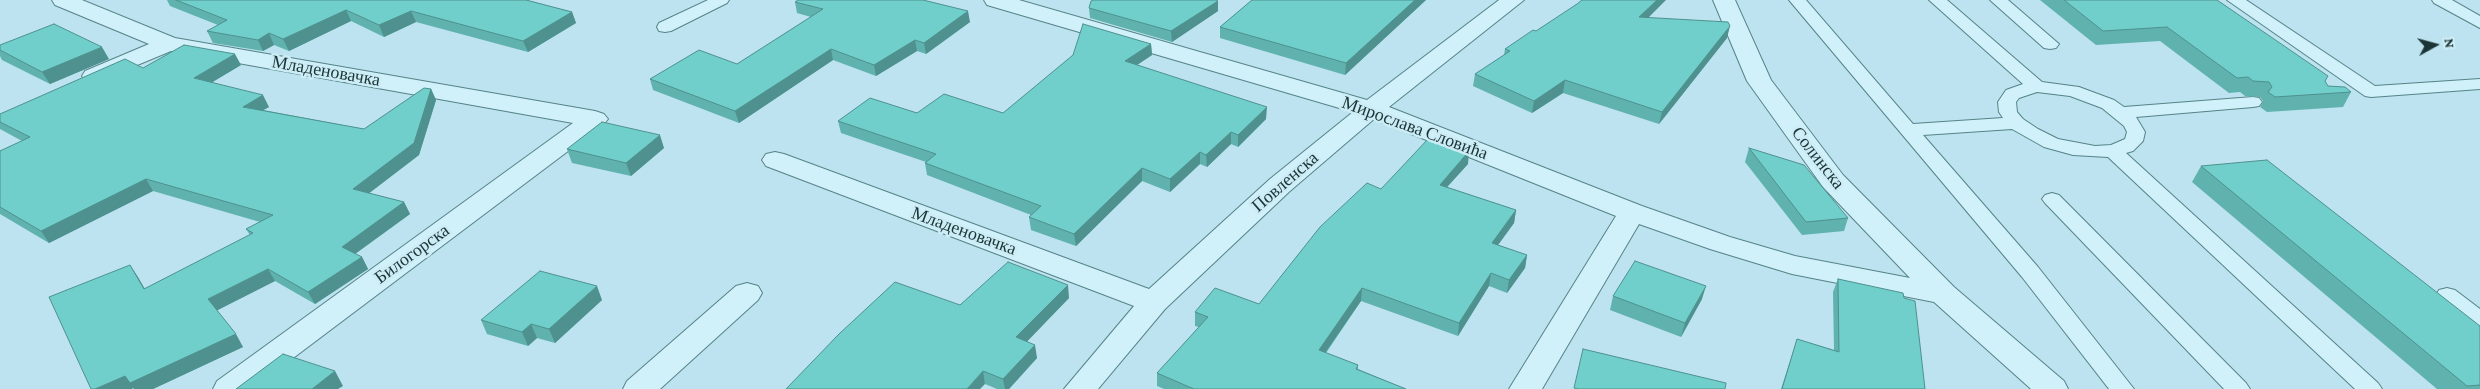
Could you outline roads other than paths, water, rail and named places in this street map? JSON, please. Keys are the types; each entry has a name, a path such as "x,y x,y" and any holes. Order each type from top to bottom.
{"street":[{"name":"Младеновачка","path":"63,0 169,44 595,119"},
{"name":"Мирослава Словића","path":"995,0 1371,109 1632,212"},
{"name":"Повленска","path":"1080,389 1154,302 1280,185 1371,109 1513,0"},
{"name":"Солинска","path":"1724,0 1759,80 1828,173 1943,294 2052,389"},
{"path":"71,86 169,44"},
{"name":"Билогорска","path":"229,389 595,119"},
{"name":"Младеновачка","path":"775,160 1154,302"},
{"path":"1525,389 1632,212 1720,243 1792,265 1943,294"},
{"path":"639,389 747,293"}],"lane":[{"path":"665,27 721,0"},
{"path":"1797,0 2030,272 2122,389"},
{"path":"1937,0 2037,87"},
{"path":"1998,0 2050,44"},
{"path":"2236,0 2371,92"},
{"path":"2440,0 2480,23"},
{"path":"2344,94 2480,84"},
{"path":"2037,87 2072,91 2108,104 2122,113 2132,123 2136,132 2134,141 2126,147 2112,151 2073,149 2051,143 2016,123 2008,112 2007,102 2012,94 2037,87"},
{"path":"2122,113 2253,102"},
{"path":"1907,130 2016,123"},
{"path":"2112,151 2370,389"},
{"path":"2052,199 2238,389"},
{"path":"2447,295 2480,321"}]}
